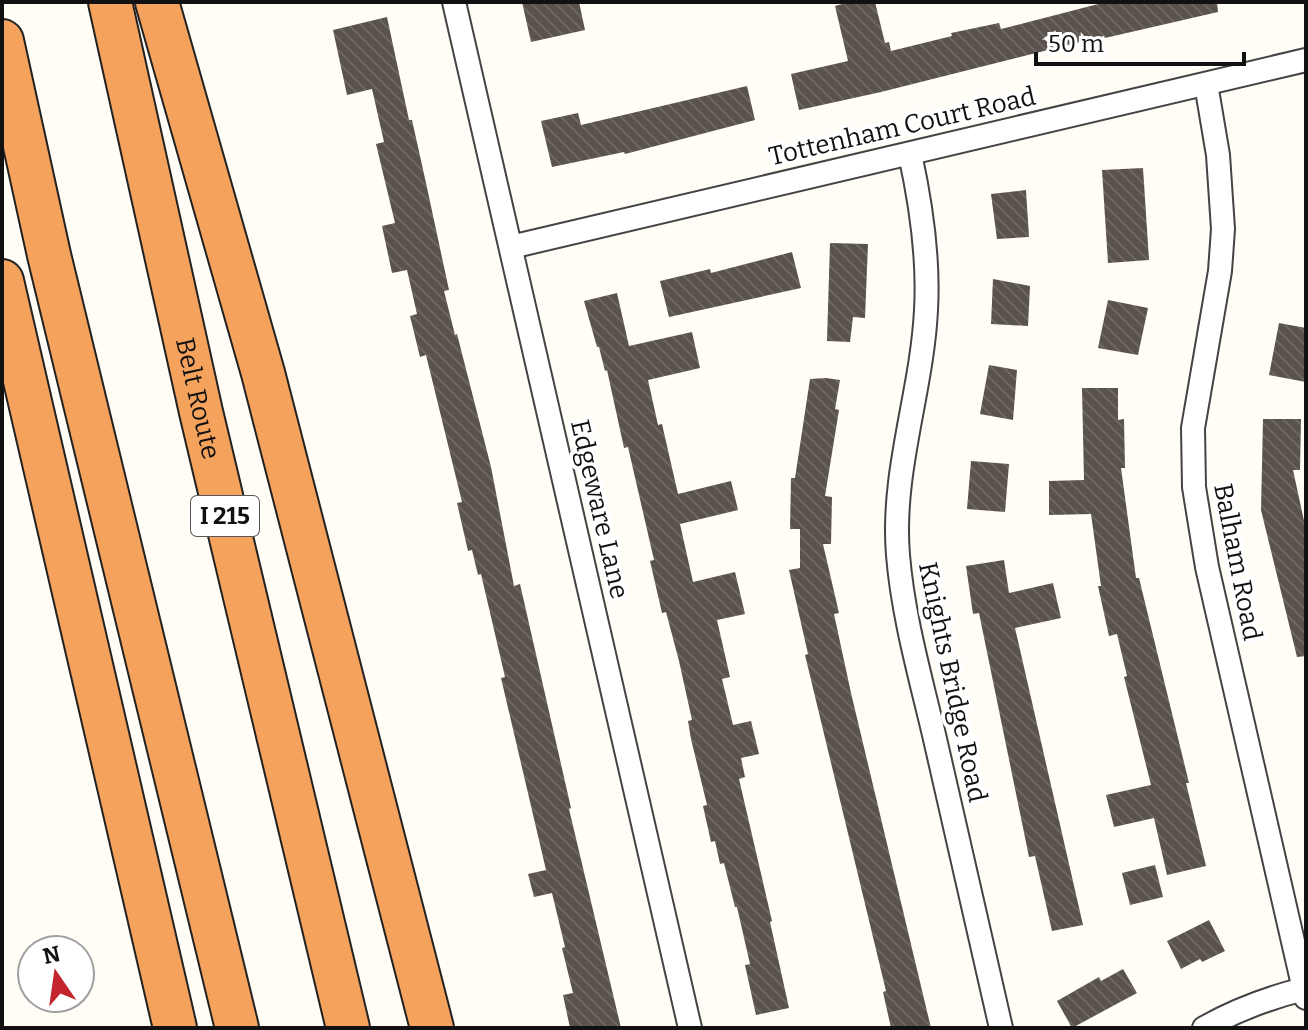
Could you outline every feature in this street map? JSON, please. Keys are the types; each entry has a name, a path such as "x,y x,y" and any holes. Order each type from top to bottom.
{"highway":[{"name":"Belt Route","path":"110,2 201,412 348,1028"},
{"path":"157,2 263,373 432,1028"},
{"path":"2,41 49,255 237,1028"},
{"path":"2,281 175,1028"}],"street":[{"name":"Edgeware Lane","path":"454,2 690,1028"},
{"name":"Tottenham Court Road","path":"511,247 1306,60"},
{"name":"Balham Road","path":"1206,84 1218,155 1223,229 1220,271 1193,428 1194,487 1207,567 1305,994"},
{"name":"Knights Bridge Road","path":"910,154 923,231 926,311 900,469 896,512 898,556 912,641 1001,1028"},
{"path":"1204,1028 1229,1013 1253,1004 1305,994"}],"building":[{"path":"522,2 579,2 585,30 531,42"},
{"path":"850,2 875,2 885,43 889,42 891,51 952,36 951,33 999,23 1001,29 1106,2 1217,2 1218,12 1104,36 799,110 791,74 848,61 835,6"},
{"path":"387,17 449,290 444,291 491,467 514,586 520,584 621,1028 570,1028 563,995 573,993 552,893 534,897 528,874 546,870 501,678 505,677 481,574 478,575 472,550 468,551 457,503 462,502 426,355 420,357 410,316 417,314 407,270 392,273 382,226 395,223 376,144 384,142 372,89 347,95 333,30"},
{"path":"747,86 755,120 625,154 552,167 541,121 578,113 581,125"},
{"path":"1143,168 1149,260 1108,263 1102,170"},
{"path":"1026,190 1029,237 997,239 991,194"},
{"path":"830,243 868,244 865,318 853,317 850,342 827,341"},
{"path":"792,252 801,288 669,317 660,281 710,269 711,273"},
{"path":"993,279 1030,286 1028,326 991,324"},
{"path":"617,293 629,346 692,332 700,368 648,380 658,425 662,424 678,494 731,481 738,510 680,524 693,582 735,572 745,614 717,620 730,677 722,679 733,725 751,721 759,754 741,758 745,777 739,779 789,1008 756,1015 745,965 750,964 737,907 724,863 720,864 715,841 711,842 703,806 707,805 688,721 692,720 679,661 666,612 662,613 650,561 654,560 628,447 624,448 607,370 584,301"},
{"path":"1108,300 1148,308 1138,355 1098,348"},
{"path":"1279,323 1306,328 1306,382 1269,375"},
{"path":"989,365 1017,370 1013,420 980,414"},
{"path":"810,379 840,380 835,409 839,410 825,496 832,497 831,544 823,544 839,613 834,614 931,1028 891,1028 883,992 886,991 805,655 808,654 789,570 800,568 800,529 790,529 791,478 795,478"},
{"path":"1082,388 1118,388 1118,420 1124,419 1125,468 1121,468 1136,578 1139,578 1189,783 1186,783 1206,866 1167,875 1154,818 1114,827 1106,795 1151,785 1124,677 1127,676 1117,634 1109,636 1098,586 1101,586 1091,514 1049,515 1049,481 1084,480"},
{"path":"1263,419 1301,419 1300,470 1293,470 1306,530 1306,656 1297,657 1261,510"},
{"path":"971,461 1009,464 1005,512 967,509"},
{"path":"1004,560 1009,593 1053,583 1061,618 1015,628 1083,925 1052,931 1035,856 1029,857 979,613 973,614 966,566"},
{"path":"1155,865 1163,897 1130,905 1122,873"},
{"path":"1209,920 1225,951 1181,969 1167,941"},
{"path":"1123,969 1137,993 1072,1028 1057,1001 1099,977 1101,981"}]}
